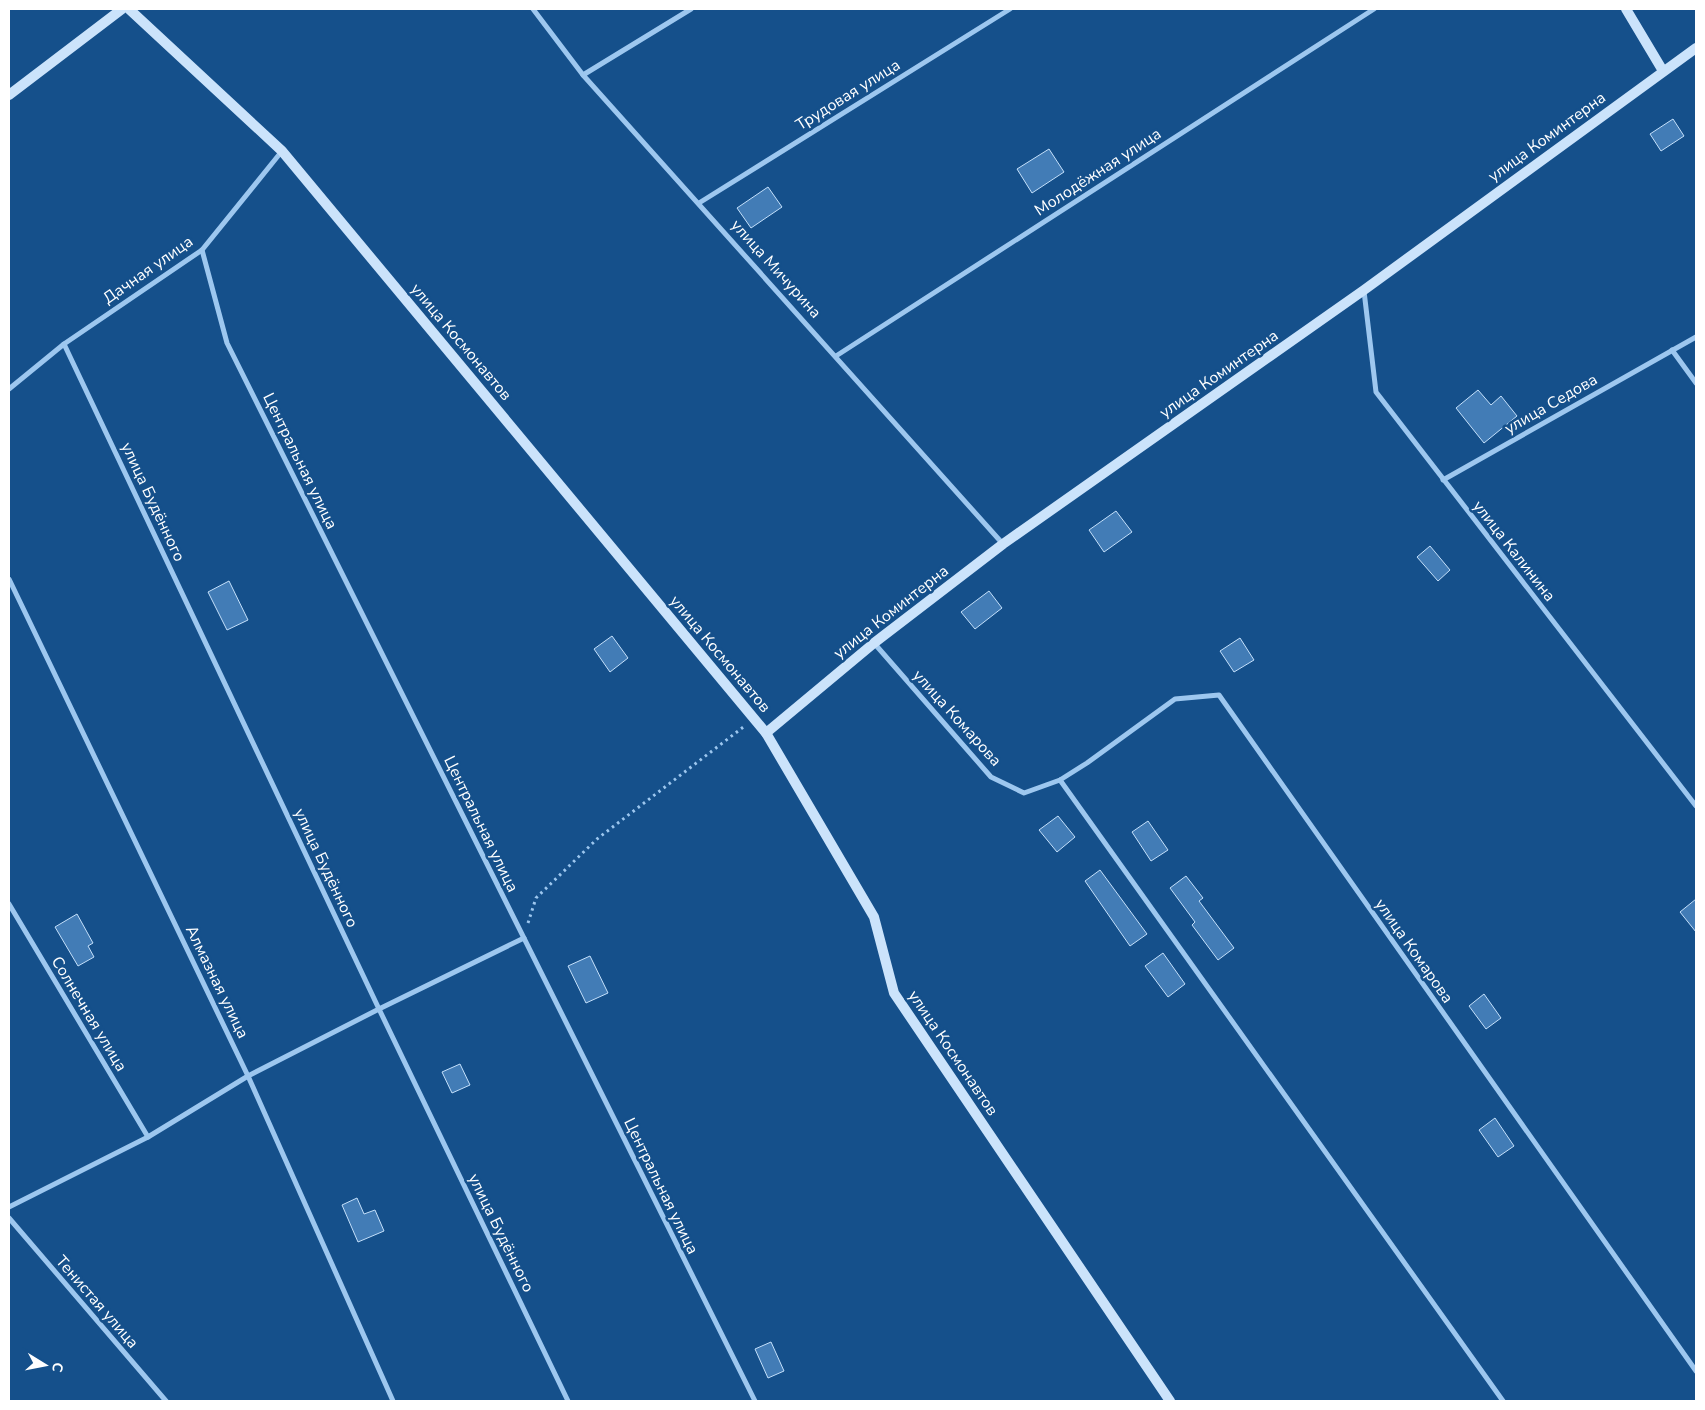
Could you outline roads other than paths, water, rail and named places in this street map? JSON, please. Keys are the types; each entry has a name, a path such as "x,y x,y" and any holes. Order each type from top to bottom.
{"street":[{"path":"9,94 122,9"},
{"name":"улица Космонавтов","path":"130,9 282,151 766,733 874,917 894,993 1170,1401"},
{"name":"улица Мичурина","path":"533,9 583,75 1003,544"},
{"path":"583,75 691,9"},
{"name":"Трудовая улица","path":"699,203 1010,9"},
{"name":"Молодёжная улица","path":"836,356 1374,9"},
{"path":"1626,9 1664,71"},
{"name":"улица Коминтерна","path":"766,733 874,643 1003,544 1364,290 1696,48"},
{"name":"Дачная улица","path":"9,389 64,344 202,250 282,151"},
{"name":"Центральная улица","path":"202,250 227,343 755,1401"},
{"name":"улица Калинина","path":"1364,290 1376,392 1696,806"},
{"name":"улица Седова","path":"1443,480 1696,337"},
{"name":"улица Будённого","path":"64,344 568,1401"},
{"path":"1672,350 1696,383"},
{"name":"Алмазная улица","path":"9,579 248,1076 393,1401"},
{"name":"улица Комарова","path":"874,643 991,777 1024,793 1060,780 1087,763 1175,699 1218,696 1696,1371"},
{"path":"1060,780 1503,1401"},
{"name":"Солнечная улица","path":"9,904 148,1137"},
{"path":"9,1207 148,1137 248,1076 379,1008 524,938"},
{"name":"Тенистая улица","path":"9,1218 166,1401"}]}
